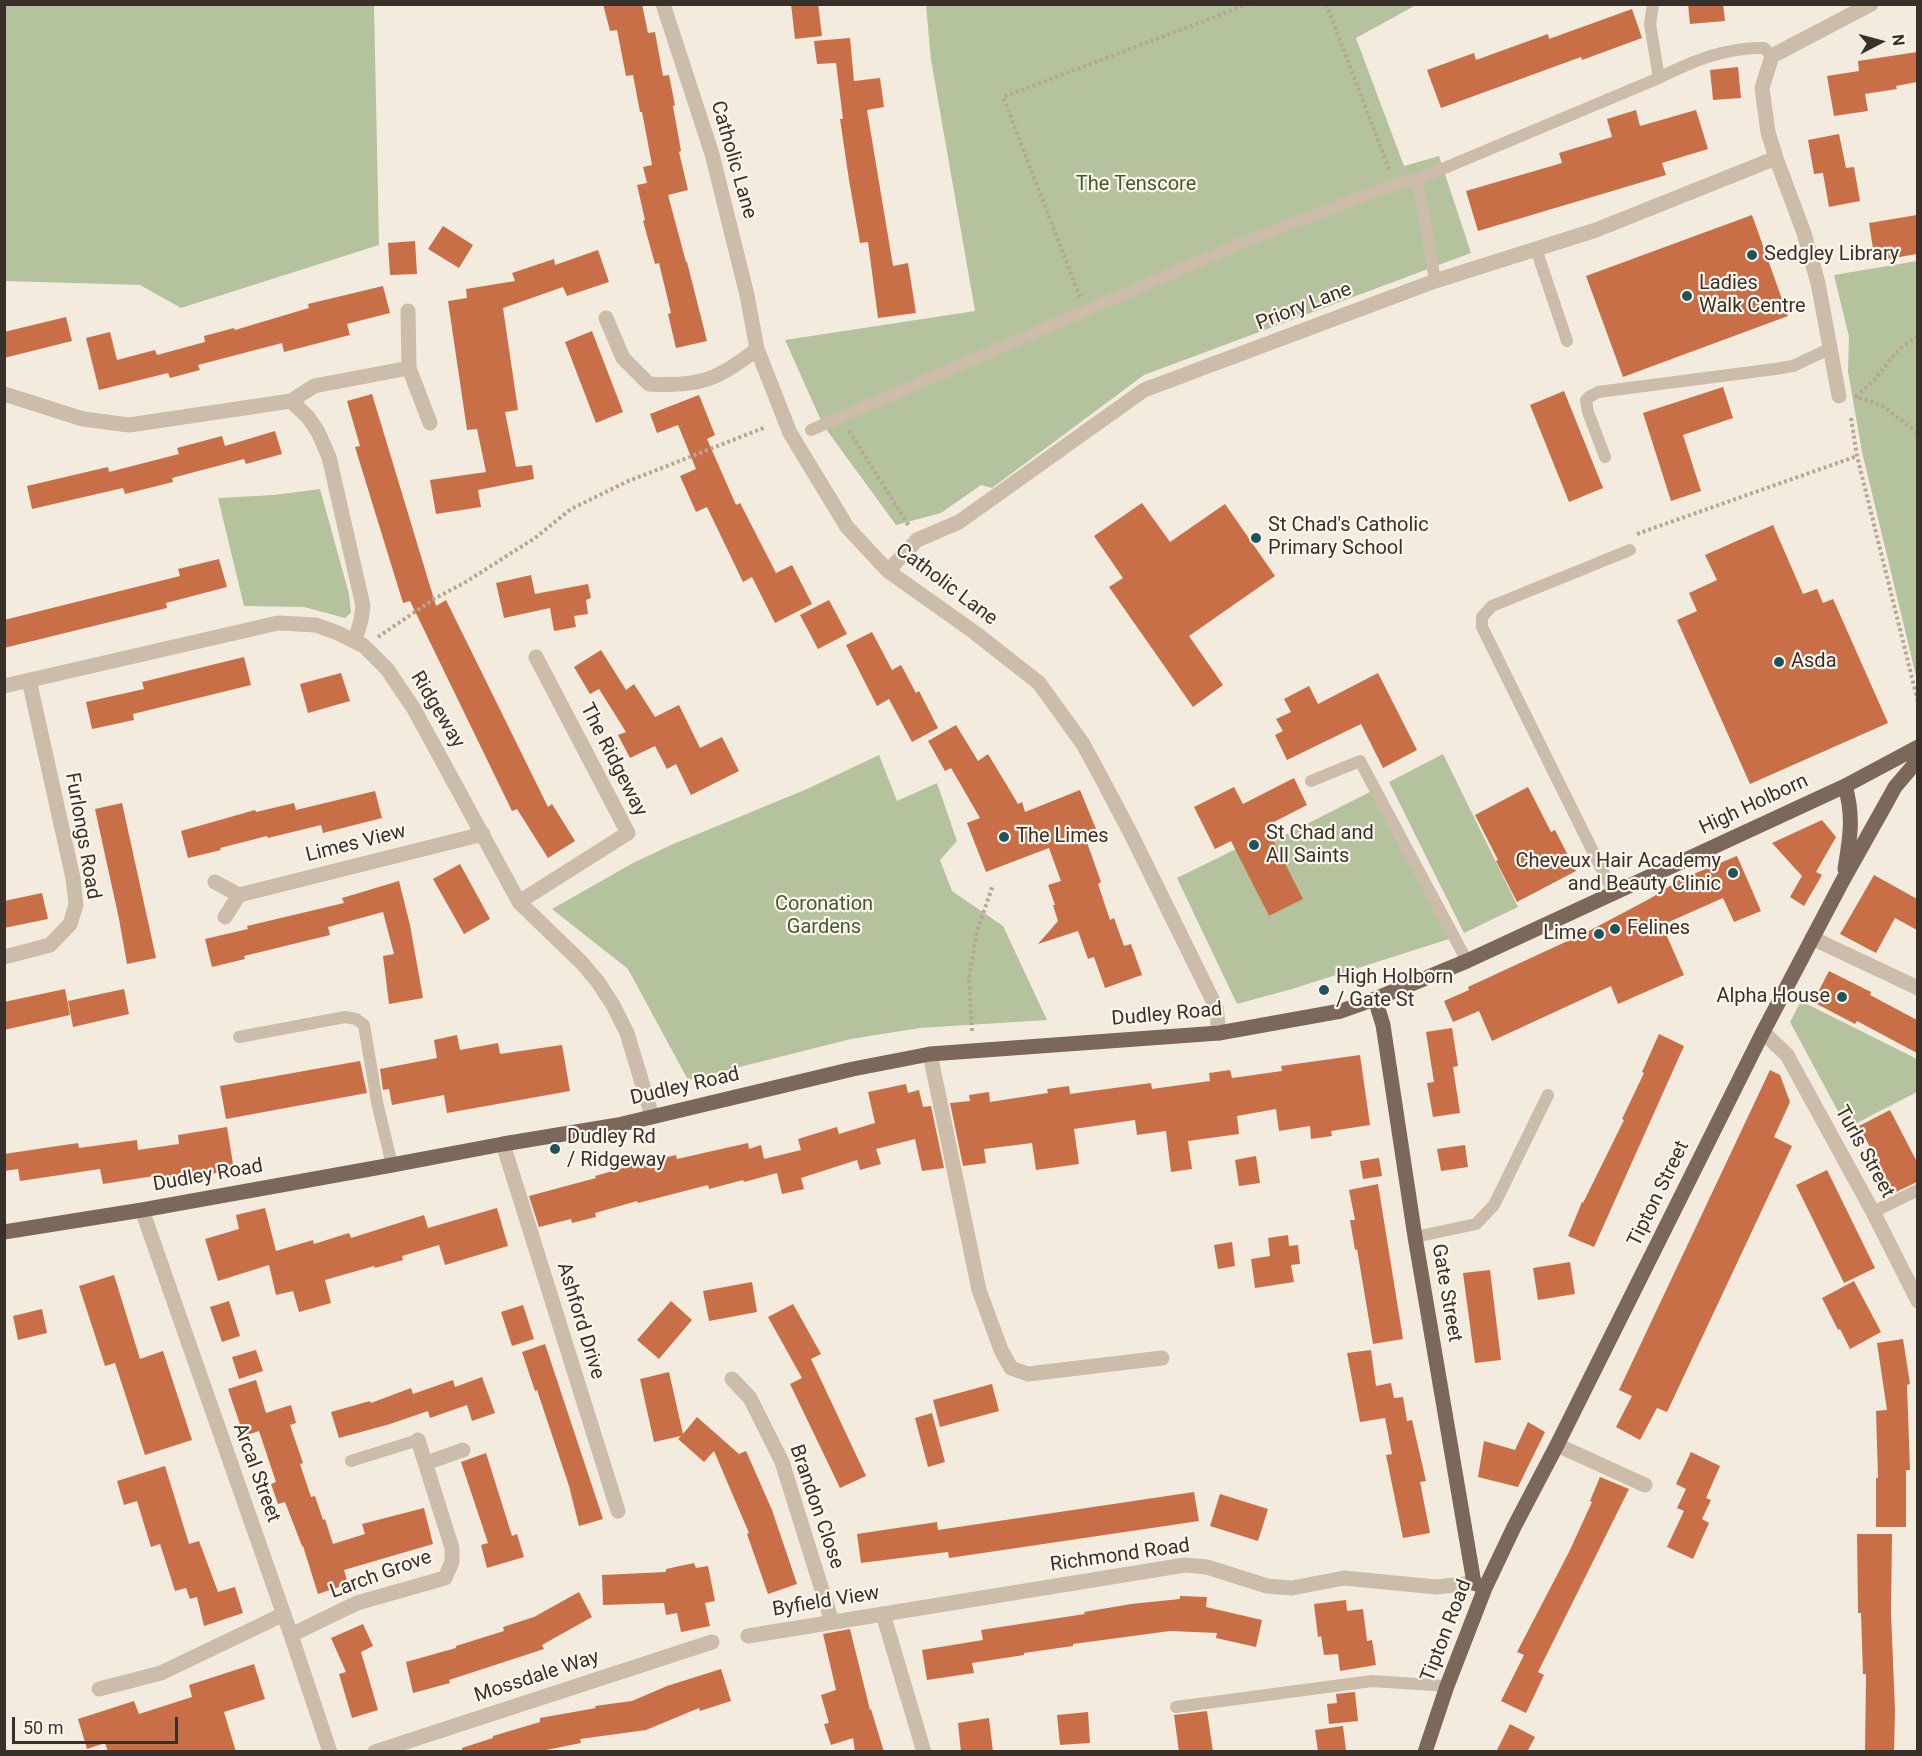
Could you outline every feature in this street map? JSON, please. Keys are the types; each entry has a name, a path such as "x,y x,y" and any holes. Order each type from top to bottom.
{"main road":[{"name":"High Holborn","path":"1376,999 1467,961 1845,786 1917,747"},
{"name":"Tipton Street","path":"1514,1527 1762,1032 1842,880 1895,787 1917,760"},
{"name":"Tipton Street","path":"1842,880 1851,836 1851,806 1845,786"},
{"name":"Dudley Road","path":"4,1232 142,1210 392,1166 503,1143 618,1125 853,1069 930,1054 1219,1033 1341,1011 1376,999"},
{"name":"Gate Street","path":"1376,999 1383,1025 1415,1237 1480,1585"},
{"name":"Tipton Road","path":"1425,1752 1480,1585 1514,1527"}],"street":[{"name":"Catholic Lane","path":"663,4 712,154 747,295 757,348 790,433 847,527 888,571 974,632 1039,683 1083,744 1131,834 1216,1007 1219,1033"},
{"path":"1839,396 1818,283 1804,233 1768,132 1761,88 1772,56 1871,4"},
{"name":"Priory Lane","path":"888,571 917,540 959,522 1144,390 1434,281 1596,230 1776,158"},
{"path":"408,311 409,368 430,423"},
{"path":"606,318 623,358 649,384 672,386 699,383 735,367 757,348"},
{"path":"4,394 84,419 129,425 291,401 314,386 409,368"},
{"path":"291,401 308,417 329,458 363,606 359,644"},
{"name":"Ridgeway","path":"4,686 278,623 315,625 359,644 387,669 414,708 519,902 582,963 613,1005 627,1033 652,1116"},
{"name":"The Ridgeway","path":"519,902 628,833 536,657"},
{"name":"Furlongs Road","path":"4,957 50,945 70,924 76,905 73,878 30,680"},
{"name":"Limes View","path":"239,895 483,834"},
{"path":"215,882 239,895 225,917"},
{"path":"1812,938 1917,988"},
{"name":"Turls Street","path":"1762,1032 1787,1055 1914,1285 1917,1300"},
{"path":"930,1054 979,1290 1001,1350 1011,1368 1028,1374 1162,1358"},
{"name":"Ashford Drive","path":"503,1143 618,1510"},
{"name":"Arcal Street","path":"142,1210 330,1752"},
{"name":"Brandon Close","path":"732,1379 750,1398 782,1461 832,1622"},
{"name":"Larch Grove","path":"291,1635 357,1603 445,1578 452,1562 452,1548 418,1440"},
{"path":"1557,1445 1645,1485"},
{"path":"426,1463 463,1450"},
{"name":"Richmond Road","path":"912,1609 1185,1565 1207,1567 1267,1586 1292,1588 1344,1578 1437,1587 1480,1585"},
{"name":"Byfield View","path":"748,1636 912,1609"},
{"path":"99,1689 161,1673 284,1614"},
{"path":"883,1614 924,1752"},
{"name":"Mossdale Way","path":"375,1752 712,1642"}],"lane":[{"path":"1653,4 1650,24 1659,78"},
{"path":"811,430 1246,241 1395,184 1416,180 1659,78 1691,62 1743,47 1764,48 1772,56"},
{"path":"1416,180 1424,214 1434,281"},
{"path":"1536,249 1567,341"},
{"path":"1605,457 1588,412 1587,400 1598,392 1792,366 1829,349"},
{"path":"1613,892 1482,627 1482,617 1492,606 1630,550"},
{"path":"1311,781 1360,761 1467,961"},
{"path":"239,1037 345,1017 356,1019 363,1025 392,1166"},
{"path":"1415,1237 1476,1224 1494,1205 1548,1095"},
{"path":"1873,1212 1917,1190"},
{"path":"351,1461 418,1440"},
{"path":"1176,1707 1372,1681 1447,1686"}],"path":[{"path":"1085,312 1003,97 1249,4"},
{"path":"1326,4 1395,184"},
{"path":"1917,337 1891,356 1874,380 1856,397 1881,405 1917,433"},
{"path":"840,418 909,527"},
{"path":"1851,418 1857,456 1917,702"},
{"path":"359,644 464,583 535,538 572,509 626,482 766,427"},
{"path":"1636,534 1857,456"},
{"path":"972,1031 969,978 977,931 993,885"}],"green space":[{"path":"5,4 374,5 379,245 181,308 140,285 5,281"},
{"name":"The Tenscore","path":"926,5 1416,5 1356,38 1404,166 1439,156 1471,253 1144,375 992,488 981,485 941,513 896,525 823,425 785,340 975,311 931,60"},
{"path":"1918,261 1917,680 1862,452 1848,372 1849,337 1834,275"},
{"path":"320,489 349,594 351,613 345,618 304,607 244,606 218,498 274,495"},
{"path":"1443,754 1518,907 1464,933 1389,782"},
{"name":"Coronation Gardens","path":"879,755 897,801 937,783 957,841 940,860 952,891 1003,926 1047,1020 920,1028 851,1039 688,1080 628,969 552,909 633,863 671,845 807,789"},
{"path":"1376,789 1449,939 1237,1004 1177,878 1236,849 1269,916 1302,899 1273,841"},
{"path":"1801,1001 1917,1059 1917,1092 1847,1128 1790,1022"}],"building":[{"path":"603,4 642,4 648,33 655,32 663,76 669,75 681,151 679,152 688,190 668,195 707,341 676,348 668,314 671,313 659,263 655,264 643,221 645,220 637,185 647,183 643,167 652,165 642,112 640,112 633,75 626,76 617,30 610,31"},
{"path":"791,4 818,4 822,36 795,39"},
{"path":"1688,4 1723,4 1725,21 1690,24"},
{"path":"1632,9 1642,38 1582,60 1581,57 1441,108 1427,70 1474,53 1476,60 1548,34 1549,39"},
{"path":"850,38 854,81 880,78 884,107 867,110 893,266 908,263 916,313 878,318 868,242 860,243 849,180 840,119 843,119 836,63 817,64 814,41"},
{"path":"1917,52 1917,82 1896,86 1897,89 1865,94 1868,111 1834,116 1827,76 1859,71 1858,61"},
{"path":"1738,67 1741,98 1713,100 1710,70"},
{"path":"1636,110 1640,126 1696,110 1708,149 1662,163 1666,175 1478,231 1466,191 1562,163 1559,153 1612,137 1607,119"},
{"path":"1839,134 1846,168 1854,167 1860,201 1829,207 1823,173 1814,174 1808,140"},
{"name":"Ladies Walk Centre","path":"1752,215 1788,316 1623,377 1586,276"},
{"path":"1917,215 1917,254 1875,261 1869,223"},
{"path":"443,226 473,245 459,268 428,249"},
{"path":"415,241 417,274 390,275 388,243"},
{"path":"598,250 609,282 567,296 563,287 503,308 518,410 505,412 516,467 532,465 534,479 478,490 481,507 436,514 430,480 486,472 477,429 467,430 448,301 467,298 466,289 515,281 512,273 554,259 555,265"},
{"path":"383,286 390,313 347,324 350,335 284,352 282,343 198,365 200,370 170,378 168,373 99,390 86,338 110,332 117,360 155,350 157,355 205,342 204,336 234,328 235,330 309,308 308,304"},
{"path":"66,317 72,341 4,358 4,332"},
{"path":"592,331 623,412 596,423 565,342"},
{"path":"1723,387 1733,418 1683,435 1701,491 1671,501 1643,413"},
{"path":"1564,391 1603,488 1569,502 1530,405"},
{"path":"372,394 436,606 446,600 548,807 552,804 575,841 548,858 517,809 512,811 410,601 403,603 355,447 360,446 347,401"},
{"path":"699,395 715,435 707,439 736,505 740,503 776,573 792,565 812,604 775,623 752,577 743,582 707,507 696,512 680,476 696,469 678,425 657,433 650,414"},
{"path":"275,431 282,454 246,464 244,459 172,478 173,482 125,494 123,488 32,509 27,486 108,467 109,472 179,454 177,448 222,436 225,446"},
{"path":"1142,503 1170,542 1225,504 1275,576 1189,636 1223,685 1193,707 1109,587 1123,578 1094,536"},
{"name":"Asda","path":"1773,525 1803,594 1817,589 1823,603 1833,599 1888,723 1750,784 1677,620 1697,611 1689,593 1717,580 1705,555"},
{"path":"219,559 227,587 166,603 167,608 4,648 4,620 180,576 178,569"},
{"path":"531,575 535,594 588,584 591,598 586,600 588,614 574,616 576,627 554,631 550,608 504,618 496,583"},
{"path":"829,600 847,634 818,649 800,615"},
{"path":"872,632 892,670 901,665 916,693 919,691 938,728 912,742 889,699 877,706 846,645"},
{"path":"601,650 626,690 634,684 655,717 679,705 700,748 722,737 739,771 691,795 676,764 667,769 655,746 630,758 618,735 626,732 599,689 590,694 574,667"},
{"path":"244,657 251,685 133,714 134,720 92,729 86,702 144,689 142,682"},
{"path":"341,673 350,701 308,713 300,684"},
{"path":"1378,673 1417,750 1383,768 1361,724 1287,760 1275,735 1283,731 1276,719 1291,712 1284,699 1309,686 1318,704"},
{"path":"956,725 978,761 988,754 1018,804 1022,802 1025,812 1080,790 1096,829 1084,834 1101,882 1098,884 1110,920 1114,918 1124,946 1131,944 1142,975 1105,988 1094,957 1088,959 1078,931 1038,944 1058,921 1048,885 1061,881 1049,848 986,872 967,823 980,818 951,768 945,771 928,741"},
{"name":"St Chad and All Saints","path":"1294,778 1307,805 1266,826 1303,899 1269,916 1231,841 1215,849 1194,807 1234,787 1243,804"},
{"path":"1528,787 1551,832 1555,830 1576,871 1517,902 1475,815"},
{"path":"375,791 382,818 323,833 321,825 268,838 267,836 188,858 181,831 255,810 256,812 294,803 296,810"},
{"path":"122,803 156,958 127,964 95,809"},
{"path":"1822,820 1836,837 1816,872 1822,875 1804,906 1790,897 1802,876 1772,843"},
{"path":"1737,856 1761,911 1734,922 1723,898 1662,925 1684,975 1618,1004 1611,986 1492,1041 1479,1011 1453,1022 1444,1001 1469,990 1468,987 1587,932 1651,898 1679,880"},
{"path":"460,864 490,919 464,934 433,879"},
{"path":"1874,875 1917,899 1917,930 1895,918 1876,953 1840,934"},
{"path":"399,881 410,925 423,998 389,1004 383,956 394,954 383,912 328,927 330,935 244,956 245,959 212,967 205,939 248,929 247,926 344,903 342,898"},
{"path":"42,893 48,919 4,928 4,901"},
{"path":"1829,971 1871,992 1870,995 1917,1020 1917,1053 1857,1021 1855,1024 1813,1002"},
{"path":"65,989 70,1015 4,1030 4,1002"},
{"path":"124,989 129,1014 73,1027 68,1001"},
{"path":"1452,1028 1458,1066 1453,1067 1460,1113 1433,1117 1427,1083 1434,1082 1426,1032"},
{"path":"1659,1034 1684,1046 1594,1247 1568,1236 1582,1202 1624,1120 1622,1119 1644,1073 1642,1072"},
{"path":"457,1035 460,1050 498,1043 500,1054 562,1045 570,1091 447,1113 444,1095 392,1105 389,1089 383,1090 380,1069 437,1058 434,1040"},
{"path":"1360,1055 1370,1125 1331,1131 1332,1136 1311,1139 1310,1126 1279,1131 1276,1109 1237,1116 1239,1134 1188,1141 1192,1169 1171,1172 1166,1131 1137,1135 1135,1120 1074,1129 1079,1164 1036,1170 1032,1143 984,1149 986,1163 963,1166 950,1103 970,1101 969,1095 989,1092 990,1102 1048,1093 1047,1089 1069,1086 1070,1094 1151,1083 1152,1089 1210,1081 1209,1073 1230,1070 1232,1078 1282,1071 1281,1066"},
{"path":"360,1061 367,1093 226,1119 220,1086"},
{"path":"1770,1070 1780,1075 1790,1102 1774,1137 1792,1146 1667,1412 1657,1408 1640,1440 1616,1427 1632,1396 1619,1390"},
{"path":"906,1084 908,1093 919,1090 923,1107 931,1106 944,1168 922,1171 915,1139 876,1149 881,1164 860,1170 857,1160 801,1178 804,1189 782,1194 777,1173 709,1189 708,1185 638,1203 637,1201 595,1213 596,1217 572,1223 571,1219 539,1227 529,1196 676,1155 677,1159 748,1143 749,1149 761,1145 764,1159 801,1150 798,1139 837,1127 839,1134 875,1123 868,1092"},
{"path":"1890,1110 1917,1162 1917,1182 1894,1193 1859,1126"},
{"path":"227,1127 234,1170 185,1178 184,1176 155,1180 154,1176 103,1184 100,1169 20,1181 18,1169 4,1171 4,1154 78,1143 79,1148 137,1140 138,1150 179,1144 178,1135"},
{"path":"1465,1145 1468,1167 1441,1171 1437,1149"},
{"path":"1256,1156 1260,1183 1239,1186 1235,1160"},
{"path":"1379,1158 1382,1176 1363,1179 1360,1161"},
{"path":"1827,1170 1875,1268 1844,1283 1796,1185"},
{"path":"1378,1184 1403,1339 1373,1344 1350,1220 1355,1220 1349,1190"},
{"path":"265,1208 276,1251 313,1240 314,1244 349,1233 351,1238 424,1215 428,1228 497,1208 508,1246 445,1265 439,1245 402,1256 403,1260 325,1280 331,1303 299,1312 293,1291 276,1295 269,1265 218,1281 205,1239 239,1229 236,1215"},
{"path":"1288,1235 1289,1246 1298,1245 1300,1264 1291,1265 1294,1282 1255,1288 1251,1259 1270,1256 1268,1238"},
{"path":"1232,1242 1235,1266 1218,1269 1214,1245"},
{"path":"1570,1262 1575,1294 1538,1300 1533,1268"},
{"path":"1490,1270 1501,1360 1475,1363 1463,1273"},
{"path":"114,1275 140,1359 163,1351 192,1440 145,1455 115,1363 105,1366 79,1286"},
{"path":"1854,1281 1881,1332 1850,1349 1822,1298"},
{"path":"752,1282 757,1312 709,1321 703,1291"},
{"path":"229,1301 240,1336 222,1342 210,1307"},
{"path":"671,1301 692,1320 659,1359 637,1340"},
{"path":"793,1304 821,1354 811,1359 866,1476 840,1488 790,1384 802,1378 768,1317"},
{"path":"523,1305 534,1339 512,1346 501,1312"},
{"path":"42,1309 47,1333 18,1340 13,1316"},
{"path":"1903,1339 1910,1384 1907,1385 1910,1470 1906,1470 1906,1527 1876,1527 1876,1478 1878,1478 1876,1411 1887,1410 1877,1343"},
{"path":"545,1344 603,1519 579,1526 569,1486 522,1352"},
{"path":"256,1350 263,1371 239,1379 232,1357"},
{"path":"1371,1350 1376,1386 1391,1383 1394,1398 1403,1397 1407,1421 1412,1420 1426,1481 1420,1482 1430,1533 1403,1538 1386,1455 1392,1454 1385,1418 1360,1422 1347,1353"},
{"path":"669,1372 683,1434 697,1417 739,1454 746,1451 772,1510 797,1584 768,1594 747,1534 749,1533 714,1451 704,1462 678,1439 681,1436 654,1442 640,1379"},
{"path":"482,1377 495,1413 472,1421 467,1405 430,1418 428,1411 339,1438 331,1412 370,1401 371,1403 411,1388 413,1394 453,1380 455,1387"},
{"path":"256,1380 266,1413 291,1405 296,1423 290,1425 303,1463 300,1464 311,1497 315,1496 333,1544 365,1534 362,1524 424,1508 433,1544 344,1570 348,1584 318,1594 303,1546 285,1502 278,1504 271,1484 276,1482 259,1431 244,1436 228,1389"},
{"path":"992,1384 999,1411 940,1427 933,1400"},
{"path":"932,1413 945,1462 928,1467 915,1418"},
{"path":"1528,1422 1545,1432 1518,1487 1478,1477 1484,1441 1515,1450"},
{"path":"1691,1452 1720,1466 1706,1498 1711,1500 1702,1519 1709,1523 1693,1559 1667,1547 1684,1511 1677,1508 1686,1489 1676,1484"},
{"path":"486,1453 512,1536 517,1534 524,1557 487,1568 481,1545 488,1543 461,1462"},
{"path":"165,1466 189,1544 199,1541 218,1592 235,1587 243,1613 204,1626 197,1597 190,1599 186,1588 175,1591 160,1544 151,1547 137,1501 124,1505 117,1481"},
{"path":"1600,1477 1629,1489 1538,1672 1544,1675 1526,1713 1501,1701 1524,1655 1517,1652 1569,1552 1592,1502 1590,1501"},
{"path":"1194,1492 1199,1521 949,1558 948,1552 861,1563 857,1534 937,1522 938,1530"},
{"path":"1220,1494 1268,1509 1258,1541 1210,1526"},
{"path":"1857,1534 1892,1534 1894,1752 1865,1752 1866,1674 1863,1674 1861,1613 1858,1613"},
{"path":"694,1563 696,1568 708,1566 715,1601 705,1603 710,1626 681,1632 677,1613 666,1615 664,1603 603,1605 602,1575 666,1572 666,1569"},
{"path":"579,1592 592,1617 542,1645 544,1649 449,1680 450,1683 413,1693 406,1662 504,1631 503,1627 534,1617"},
{"path":"1180,1596 1207,1597 1206,1607 1262,1620 1256,1647 1216,1638 1217,1633 1170,1631 1073,1644 1073,1646 972,1663 974,1673 927,1680 922,1650 983,1640 981,1630 1085,1614 1084,1612 1131,1604 1180,1599"},
{"path":"1346,1600 1347,1611 1363,1609 1367,1641 1372,1640 1376,1665 1340,1671 1338,1654 1324,1655 1321,1636 1318,1637 1314,1604"},
{"path":"363,1624 373,1646 361,1652 378,1710 352,1718 339,1674 346,1672 331,1638"},
{"path":"850,1629 870,1710 884,1752 855,1752 853,1738 831,1745 824,1724 829,1723 821,1695 836,1690 823,1634"},
{"path":"254,1664 265,1699 224,1712 236,1752 108,1752 105,1743 87,1749 78,1719 134,1701 139,1714 192,1697 189,1685"},
{"path":"721,1669 731,1701 700,1711 699,1708 646,1730 580,1739 581,1743 536,1752 462,1752 462,1748 493,1738 493,1736 540,1722 540,1718 596,1708 595,1706 632,1701 667,1686"},
{"path":"1355,1692 1358,1721 1329,1724 1327,1704 1337,1703 1336,1694"},
{"path":"1207,1711 1213,1752 1179,1752 1174,1715"},
{"path":"1088,1712 1090,1743 1060,1745 1057,1715"},
{"path":"989,1718 993,1752 961,1752 958,1723"},
{"path":"1510,1724 1535,1737 1527,1752 1496,1752"},
{"path":"1343,1726 1346,1750 1318,1752 1315,1730"}],"place":[{"name":"Sedgley Library","path":"1752,255"},
{"name":"Ladies Walk Centre","path":"1687,296"},
{"name":"St Chad's Catholic Primary School","path":"1256,538"},
{"name":"Asda","path":"1779,662"},
{"name":"The Limes","path":"1004,837"},
{"name":"St Chad and All Saints","path":"1254,845"},
{"name":"Cheveux Hair Academy and Beauty Clinic","path":"1733,873"},
{"name":"Felines","path":"1615,929"},
{"name":"Lime","path":"1599,934"},
{"name":"High Holborn / Gate St","path":"1324,990"},
{"name":"Alpha House","path":"1842,997"},
{"name":"Dudley Rd / Ridgeway","path":"555,1149"}]}
